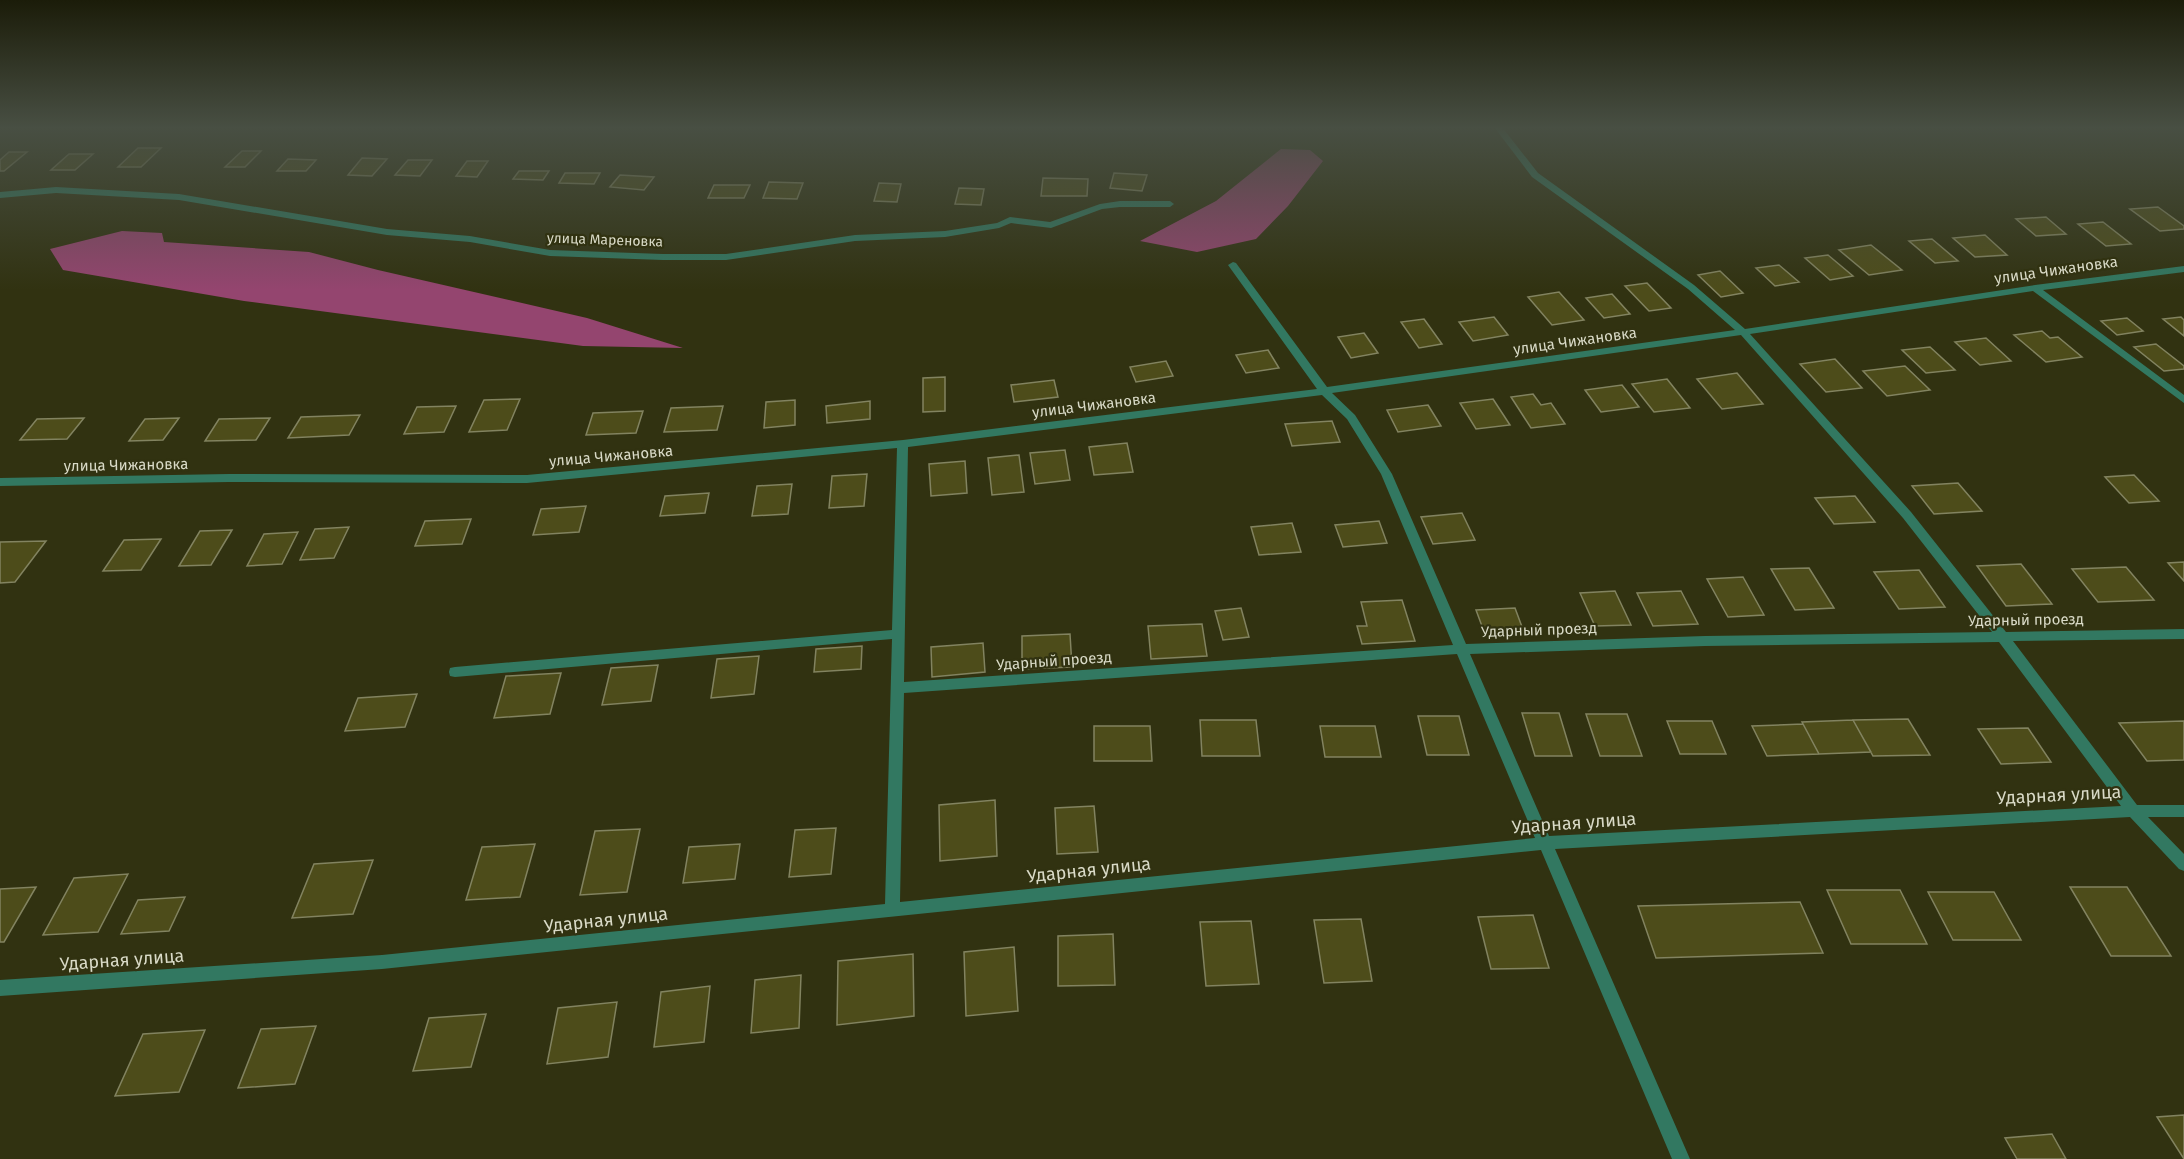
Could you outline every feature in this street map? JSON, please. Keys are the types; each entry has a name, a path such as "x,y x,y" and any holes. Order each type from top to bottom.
{"street":[{"path":"1543,181 1691,287 1743,332 1907,516 2003,637 2133,811 2184,864"},
{"name":"улица Мареновка","path":"0,195 56,190 179,197 387,232 470,239 550,253 663,257 726,257 855,238 945,234 999,225 1010,220 1051,225 1100,207 1120,204 1170,204"},
{"path":"1233,265 1324,391 1351,417 1386,474 1682,1159"},
{"name":"улица Чижановка","path":"0,482 229,478 527,479 903,444 1324,391 2035,288 2184,269"},
{"path":"2035,288 2184,400"},
{"path":"892,910 903,444"},
{"path":"455,672 898,634"},
{"name":"Ударный проезд","path":"897,688 1462,649 1705,641 2184,634"},
{"name":"Ударная улица","path":"0,988 382,962 1547,843 2133,811 2184,811"}],"shaded area":[{"path":"1241,181 1307,181 1288,206 1256,239 1197,252 1140,241 1216,201"},
{"path":"122,231 162,233 164,242 309,252 587,318 683,348 583,346 244,301 63,270 50,249"}],"building":[{"path":"560,181 596,181 594,184 559,183"},
{"path":"615,181 651,181 644,190 610,187"},
{"path":"1043,181 1088,181 1087,196 1041,196"},
{"path":"1112,181 1145,181 1142,191 1110,188"},
{"path":"769,182 803,183 797,199 763,198"},
{"path":"879,183 901,184 897,202 874,201"},
{"path":"714,185 750,185 744,198 708,198"},
{"path":"959,188 984,189 981,205 955,204"},
{"path":"2158,207 2184,226 2184,229 2160,231 2130,209"},
{"path":"2046,217 2066,234 2036,236 2016,219"},
{"path":"2103,222 2131,244 2106,246 2078,224"},
{"path":"1985,235 2007,255 1975,257 1953,238"},
{"path":"1932,239 1958,261 1935,263 1909,241"},
{"path":"1871,245 1902,270 1869,275 1839,250"},
{"path":"1828,255 1853,276 1830,280 1805,258"},
{"path":"1779,265 1799,282 1775,286 1756,268"},
{"path":"1720,271 1743,293 1721,297 1698,275"},
{"path":"1647,283 1671,308 1649,311 1625,286"},
{"path":"1559,292 1584,320 1552,325 1528,297"},
{"path":"1612,294 1630,314 1604,318 1586,298"},
{"path":"1494,317 1508,335 1473,341 1459,322"},
{"path":"2181,317 2184,320 2184,336 2163,319"},
{"path":"2127,318 2143,331 2117,335 2101,321"},
{"path":"1424,319 1442,344 1419,348 1401,322"},
{"path":"2042,331 2050,338 2058,337 2082,357 2046,362 2014,335"},
{"path":"1364,333 1378,353 1351,358 1338,337"},
{"path":"1986,338 2011,361 1980,365 1955,342"},
{"path":"2156,344 2184,366 2184,369 2164,371 2134,347"},
{"path":"1930,347 1955,370 1926,373 1902,350"},
{"path":"1268,350 1279,368 1246,373 1236,355"},
{"path":"1835,359 1862,388 1826,392 1800,364"},
{"path":"1166,361 1173,376 1136,382 1130,367"},
{"path":"1905,366 1930,390 1887,396 1863,371"},
{"path":"1737,373 1763,404 1722,409 1697,379"},
{"path":"945,377 945,411 923,412 923,378"},
{"path":"1667,379 1690,408 1654,412 1632,384"},
{"path":"1054,380 1058,397 1014,402 1011,385"},
{"path":"1622,385 1639,407 1601,412 1585,390"},
{"path":"1533,394 1541,405 1551,403 1565,424 1531,428 1511,397"},
{"path":"520,399 507,430 469,432 484,400"},
{"path":"1493,399 1510,425 1476,429 1460,403"},
{"path":"795,400 795,425 764,428 766,402"},
{"path":"870,401 870,419 827,423 826,406"},
{"path":"1428,405 1441,426 1398,432 1387,410"},
{"path":"456,406 444,432 404,434 417,407"},
{"path":"723,406 717,430 664,432 671,408"},
{"path":"643,411 636,433 586,435 593,413"},
{"path":"360,415 349,435 288,438 301,417"},
{"path":"84,418 67,439 20,440 37,419"},
{"path":"179,418 163,440 129,441 145,419"},
{"path":"270,418 256,440 205,441 219,419"},
{"path":"1332,421 1340,442 1292,446 1285,424"},
{"path":"1127,443 1133,472 1094,475 1089,447"},
{"path":"1065,450 1070,480 1035,484 1030,453"},
{"path":"1019,455 1024,492 992,495 988,458"},
{"path":"965,461 967,493 931,496 929,464"},
{"path":"867,474 864,506 829,508 832,476"},
{"path":"2134,475 2159,501 2129,503 2105,477"},
{"path":"1958,483 1982,511 1934,514 1912,486"},
{"path":"792,484 788,514 752,516 757,486"},
{"path":"709,493 705,513 660,516 665,496"},
{"path":"1855,496 1875,522 1834,524 1815,498"},
{"path":"586,506 579,532 533,535 541,509"},
{"path":"1462,513 1475,540 1433,544 1421,517"},
{"path":"471,519 462,544 415,546 425,521"},
{"path":"1379,521 1387,543 1343,547 1335,525"},
{"path":"1292,523 1301,552 1259,555 1251,527"},
{"path":"349,527 334,558 300,560 315,529"},
{"path":"232,530 211,565 179,566 200,531"},
{"path":"298,532 282,564 247,566 264,534"},
{"path":"161,539 141,570 103,571 124,540"},
{"path":"46,541 15,582 0,583 0,542"},
{"path":"2184,562 2184,581 2168,563"},
{"path":"2021,564 2052,604 2006,606 1977,566"},
{"path":"2126,567 2154,600 2098,602 2072,569"},
{"path":"1809,568 1834,608 1795,610 1771,569"},
{"path":"1919,570 1945,607 1899,609 1874,572"},
{"path":"1743,577 1764,615 1728,617 1707,579"},
{"path":"1615,591 1631,625 1595,626 1580,593"},
{"path":"1681,591 1698,624 1653,626 1637,593"},
{"path":"1402,600 1415,641 1362,644 1357,626 1367,626 1361,602"},
{"path":"1241,608 1249,637 1223,640 1215,611"},
{"path":"1515,608 1525,635 1486,637 1476,610"},
{"path":"1202,624 1207,656 1151,659 1148,626"},
{"path":"1070,634 1072,667 1022,669 1022,636"},
{"path":"983,643 985,672 932,677 931,647"},
{"path":"862,646 861,669 814,672 816,649"},
{"path":"759,656 754,694 711,698 717,659"},
{"path":"658,665 651,701 602,705 611,668"},
{"path":"561,673 550,714 494,718 506,676"},
{"path":"417,694 405,727 345,731 358,698"},
{"path":"1522,713 1559,713 1572,756 1535,756"},
{"path":"1586,714 1627,714 1642,756 1600,756"},
{"path":"1418,716 1459,716 1469,755 1427,755"},
{"path":"1908,719 1930,755 1873,756 1853,720"},
{"path":"1200,720 1256,720 1260,756 1202,756"},
{"path":"1853,720 1871,752 1819,754 1802,722"},
{"path":"1667,721 1712,721 1726,754 1680,754"},
{"path":"2184,721 2184,760 2147,761 2119,723"},
{"path":"1803,724 1819,754 1767,756 1752,726"},
{"path":"1094,726 1150,726 1152,761 1094,761"},
{"path":"1320,726 1375,726 1381,757 1325,757"},
{"path":"2028,728 2051,762 2001,764 1978,729"},
{"path":"995,800 997,856 940,861 939,805"},
{"path":"1094,806 1098,852 1057,854 1055,808"},
{"path":"836,828 831,874 789,877 795,830"},
{"path":"640,829 627,892 580,895 595,831"},
{"path":"535,844 520,897 466,900 482,847"},
{"path":"740,844 735,879 683,883 689,847"},
{"path":"373,860 353,914 292,918 314,864"},
{"path":"128,874 98,932 43,935 74,878"},
{"path":"36,887 4,942 0,942 0,889"},
{"path":"2070,887 2127,887 2171,956 2111,956"},
{"path":"1827,890 1900,890 1927,944 1851,944"},
{"path":"1928,892 1994,892 2021,940 1953,940"},
{"path":"185,897 169,931 121,934 138,900"},
{"path":"1800,902 1823,953 1656,958 1638,906"},
{"path":"1533,915 1549,968 1491,969 1478,917"},
{"path":"1361,919 1372,981 1324,983 1314,920"},
{"path":"1251,921 1259,984 1206,986 1200,922"},
{"path":"1113,934 1115,985 1058,986 1058,936"},
{"path":"1014,947 1018,1011 966,1016 964,952"},
{"path":"913,954 914,1016 837,1025 838,961"},
{"path":"801,975 799,1028 751,1033 755,980"},
{"path":"710,986 704,1042 654,1047 661,992"},
{"path":"617,1002 608,1057 547,1064 558,1008"},
{"path":"486,1014 471,1067 413,1071 429,1018"},
{"path":"316,1026 295,1084 238,1088 261,1029"},
{"path":"205,1030 179,1092 115,1096 143,1034"},
{"path":"2184,1115 2184,1159 2157,1117"},
{"path":"2052,1134 2066,1159 2017,1159 2005,1138"}]}
